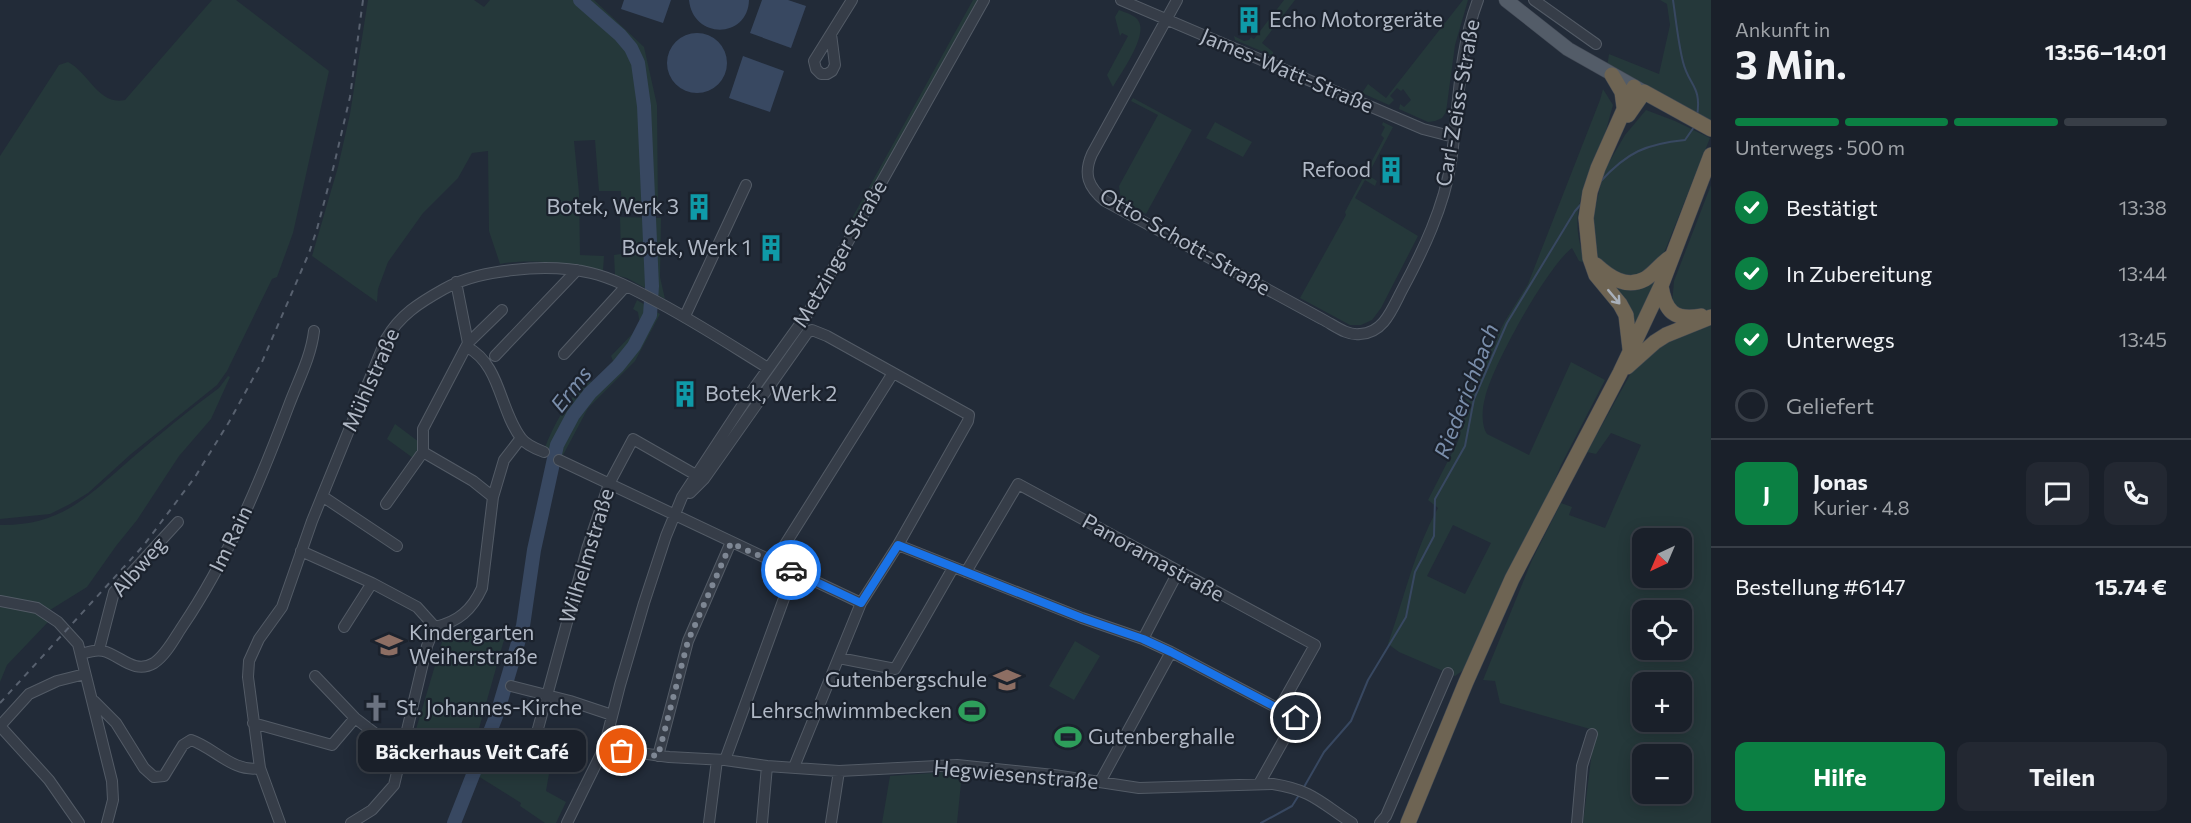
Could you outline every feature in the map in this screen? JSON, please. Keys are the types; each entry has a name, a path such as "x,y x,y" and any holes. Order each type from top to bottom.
{"highway":[{"path":"1612,75 1622,93 1624,107"},
{"path":"1614,134 1624,107 1639,89"},
{"path":"1639,89 1711,129"},
{"path":"1630,352 1626,315 1596,275 1590,258 1586,218 1590,192 1598,168 1639,89"},
{"path":"1408,823 1470,672 1512,579 1620,372 1661,286 1711,155"},
{"path":"1590,258 1608,276 1623,282 1634,283 1644,279 1674,255"},
{"path":"1661,286 1665,305 1673,314 1683,317 1711,316"},
{"path":"1620,372 1655,342 1711,316"}],"main road":[{"path":"1506,0 1568,49 1639,89"}],"street":[{"path":"831,33 835,65 832,71 821,74 816,69 814,61 831,33 852,0"},
{"name":"Metzinger Straße","path":"567,823 604,748 644,603 682,497 768,368 808,313 983,0"},
{"name":"James-Watt-Straße","path":"1121,0 1423,129 1454,138"},
{"name":"Otto-Schott-Straße","path":"1177,0 1092,154 1087,172 1091,189 1105,201 1351,334 1372,331"},
{"name":"Carl-Zeiss-Straße","path":"1372,331 1386,320 1429,234 1451,165 1462,61 1469,26 1478,0"},
{"path":"1534,0 1596,44"},
{"path":"685,316 746,185"},
{"name":"Mühlstraße","path":"280,823 260,768 248,677 249,662 259,639 282,607 322,496 386,339 394,325 407,312 456,282 474,276 525,269 577,270 608,278 685,316 768,368"},
{"path":"495,356 577,270"},
{"path":"456,282 468,345 484,358 521,438 533,448 544,452"},
{"path":"564,354 626,286"},
{"path":"386,504 423,452 423,429 468,345 502,310"},
{"name":"Metzinger Straße","path":"682,497 704,479 807,333 812,330 893,373"},
{"name":"Im Rain","path":"99,650 126,663 146,666 159,659 172,643 192,613 225,554 261,476 309,355 314,332"},
{"path":"774,562 893,373 969,415 968,421 898,545 861,603 794,767"},
{"path":"351,823 372,810 394,785 427,646 435,627 456,620 469,610 482,588 493,496 504,460 521,438"},
{"name":"Wilhelmstraße","path":"533,747 586,549 609,484 633,439 696,475"},
{"path":"423,452 473,481 493,496"},
{"name":"Wilhelmstraße","path":"560,460 861,603"},
{"name":"Panoramastraße","path":"966,572 1018,484 1315,645 1279,709"},
{"path":"322,496 397,546"},
{"name":"Albweg","path":"99,650 114,592 178,522"},
{"path":"658,756 688,641 731,543"},
{"path":"898,545 1143,639 1296,718 1259,784"},
{"path":"301,551 372,583 417,607 435,627"},
{"path":"839,658 895,669 953,568"},
{"path":"709,823 721,760 794,572"},
{"path":"1143,639 1178,572"},
{"path":"344,627 372,583"},
{"path":"0,601 37,608 73,636 81,654 114,791 108,823"},
{"path":"81,654 99,650"},
{"path":"1100,782 1171,652"},
{"path":"1380,823 1386,816 1448,673"},
{"path":"79,823 49,780 0,726 29,694 57,681 85,674"},
{"path":"315,676 355,717 402,754"},
{"path":"511,686 547,694 612,715"},
{"path":"93,700 116,723 144,768 154,777 164,776 183,745 191,740 236,765 252,769 260,768"},
{"path":"254,723 332,745 355,717"},
{"path":"1577,823 1582,766 1592,734"},
{"name":"Hegwiesenstraße","path":"604,748 658,756 839,771 957,765 1156,788 1259,784 1302,790 1348,822"},
{"path":"762,823 766,766"},
{"path":"831,823 839,771"}],"shaded area":[{"path":"212,0 236,0 329,71 293,233 277,277 272,279 227,371 217,385 131,454 88,493 50,514 0,519 0,156 59,65 68,62 108,98 125,100"},
{"path":"368,0 474,0 484,7 490,0 594,0 644,47 657,105 658,210 622,212 621,191 599,191 595,140 574,141 579,193 580,255 604,256 603,271 539,262 500,264 489,231 488,151 472,153 458,178 423,213 388,262 378,289 377,302 312,256 338,167 350,114"},
{"path":"973,0 978,0 971,14 851,228 847,227"},
{"path":"1284,0 1295,0 1262,43 1273,52 1273,56 1235,40 1234,36 1244,41 1251,37 1254,39"},
{"path":"1463,0 1468,0 1455,45 1446,112 1442,118 1428,122 1399,109 1400,104 1404,107 1411,100 1403,89 1401,91 1397,88 1390,96 1394,100 1389,105 1362,93 1368,84 1386,98"},
{"path":"1660,0 1711,0 1711,120 1656,94 1607,67 1609,54 1659,74 1670,25 1667,4"},
{"path":"1119,10 1136,18 1141,29 1132,55 1113,87 1107,75 1128,36 1122,33 1120,36 1115,17"},
{"path":"1603,89 1613,105 1603,141 1580,203 1578,231 1586,263 1579,261 1572,248 1561,259 1535,295 1509,341 1490,383 1483,407 1485,430 1487,434 1529,455 1571,362 1605,380 1561,465 1548,497 1465,669 1455,676 1399,652 1388,644 1416,558 1438,508 1428,500 1458,441 1467,396 1505,321 1528,284","holes":["1453,525 1491,543 1465,594 1427,576"]},
{"path":"1133,98 1192,130 1146,214 1121,200 1119,186 1158,115 1131,101"},
{"path":"1646,110 1710,138 1662,258 1653,270 1622,279 1596,257 1591,225 1604,171 1625,135"},
{"path":"1215,122 1252,142 1243,157 1206,138"},
{"path":"1383,122 1393,127 1368,175 1377,181 1375,186 1365,180 1355,198 1418,236 1381,308 1372,320 1361,325 1350,325 1300,298 1346,215 1345,212 1384,138 1381,135 1385,127 1382,125"},
{"path":"1711,185 1711,310 1684,312 1672,304 1674,281"},
{"path":"620,217 661,218 660,277 665,299 627,278 615,275 614,255 621,254"},
{"path":"1660,272 1634,331 1606,279"},
{"path":"637,300 660,314 635,361 588,408 561,459 544,450 552,430 574,395 588,379 592,383 613,361 611,356 640,326 638,312 633,309"},
{"path":"1711,324 1711,823 1583,823 1593,743 1590,729 1500,703 1495,681 1483,680 1532,560 1561,503 1572,507 1569,515 1605,528 1641,445 1611,433 1596,454 1587,452 1631,373 1658,342"},
{"path":"228,376 230,377 211,419 179,456 137,520 87,587 50,610 40,605 0,599 0,525 41,520 74,506 219,388"},
{"path":"395,424 419,442 413,458 387,439"},
{"path":"0,606 36,613 49,621 7,665 0,682"},
{"path":"459,627 504,640 474,746 485,752 494,729 534,749 531,759 550,768 546,791 566,802 556,823 545,823 520,806 521,803 414,736 442,642"},
{"path":"1075,641 1100,656 1074,700 1049,686"},
{"path":"961,771 957,823 882,823 890,776"}],"water":[{"path":"624,0 671,0 663,23 621,9"},
{"path":"689,0 749,0 746,13 740,22 731,28 720,30 709,28 700,22 693,13"},
{"path":"762,0 788,0 806,6 791,48 750,33"},
{"path":"697,33 714,38 722,46 727,63 722,80 714,88 697,93 680,88 672,80 667,63 672,46 680,38"},
{"path":"743,56 784,71 770,112 729,98"}],"waterway":[{"name":"Erms","path":"454,823 497,714 523,626 534,550 557,445 573,415 590,393 618,366 634,346 650,315 652,286 644,106 638,63 631,48 620,35 580,0"},
{"name":"Riederichbach","path":"1673,0 1683,62 1698,98 1697,116"},
{"name":"Riederichbach","path":"1600,182 1619,163 1638,151 1659,144 1685,140 1694,127"},
{"name":"Riederichbach","path":"1304,787 1324,752 1351,721 1368,680 1406,617 1415,572 1434,536 1435,499 1465,446 1474,399 1507,323 1575,211 1583,202"},
{"name":"Riederichbach","path":"1261,823 1292,806 1299,795"}],"railway":[{"path":"0,703 144,545 195,477 262,362 317,229 350,97 363,0"}],"way so far":[{"path":"622,751 658,756 688,641 731,543 791,570"}],"place":[{"name":"Echo Motorgeräte","path":"1249,20"},
{"name":"Refood","path":"1391,170"},
{"name":"Botek, Werk 3","path":"699,207"},
{"name":"Botek, Werk 1","path":"771,248"},
{"name":"Botek, Werk 2","path":"685,394"},
{"name":"Kindergarten Weiherstraße","path":"389,645"},
{"name":"Gutenbergschule","path":"1007,680"},
{"name":"St. Johannes-Kirche","path":"376,708"},
{"name":"Lehrschwimmbecken","path":"972,711"},
{"name":"Gutenberghalle","path":"1068,737"},
{"name":"Bäckerhaus Veit Café","path":"622,751"}],"route":[{"path":"791,570 861,603 898,545 1082,618 1143,639 1296,718"}]}
